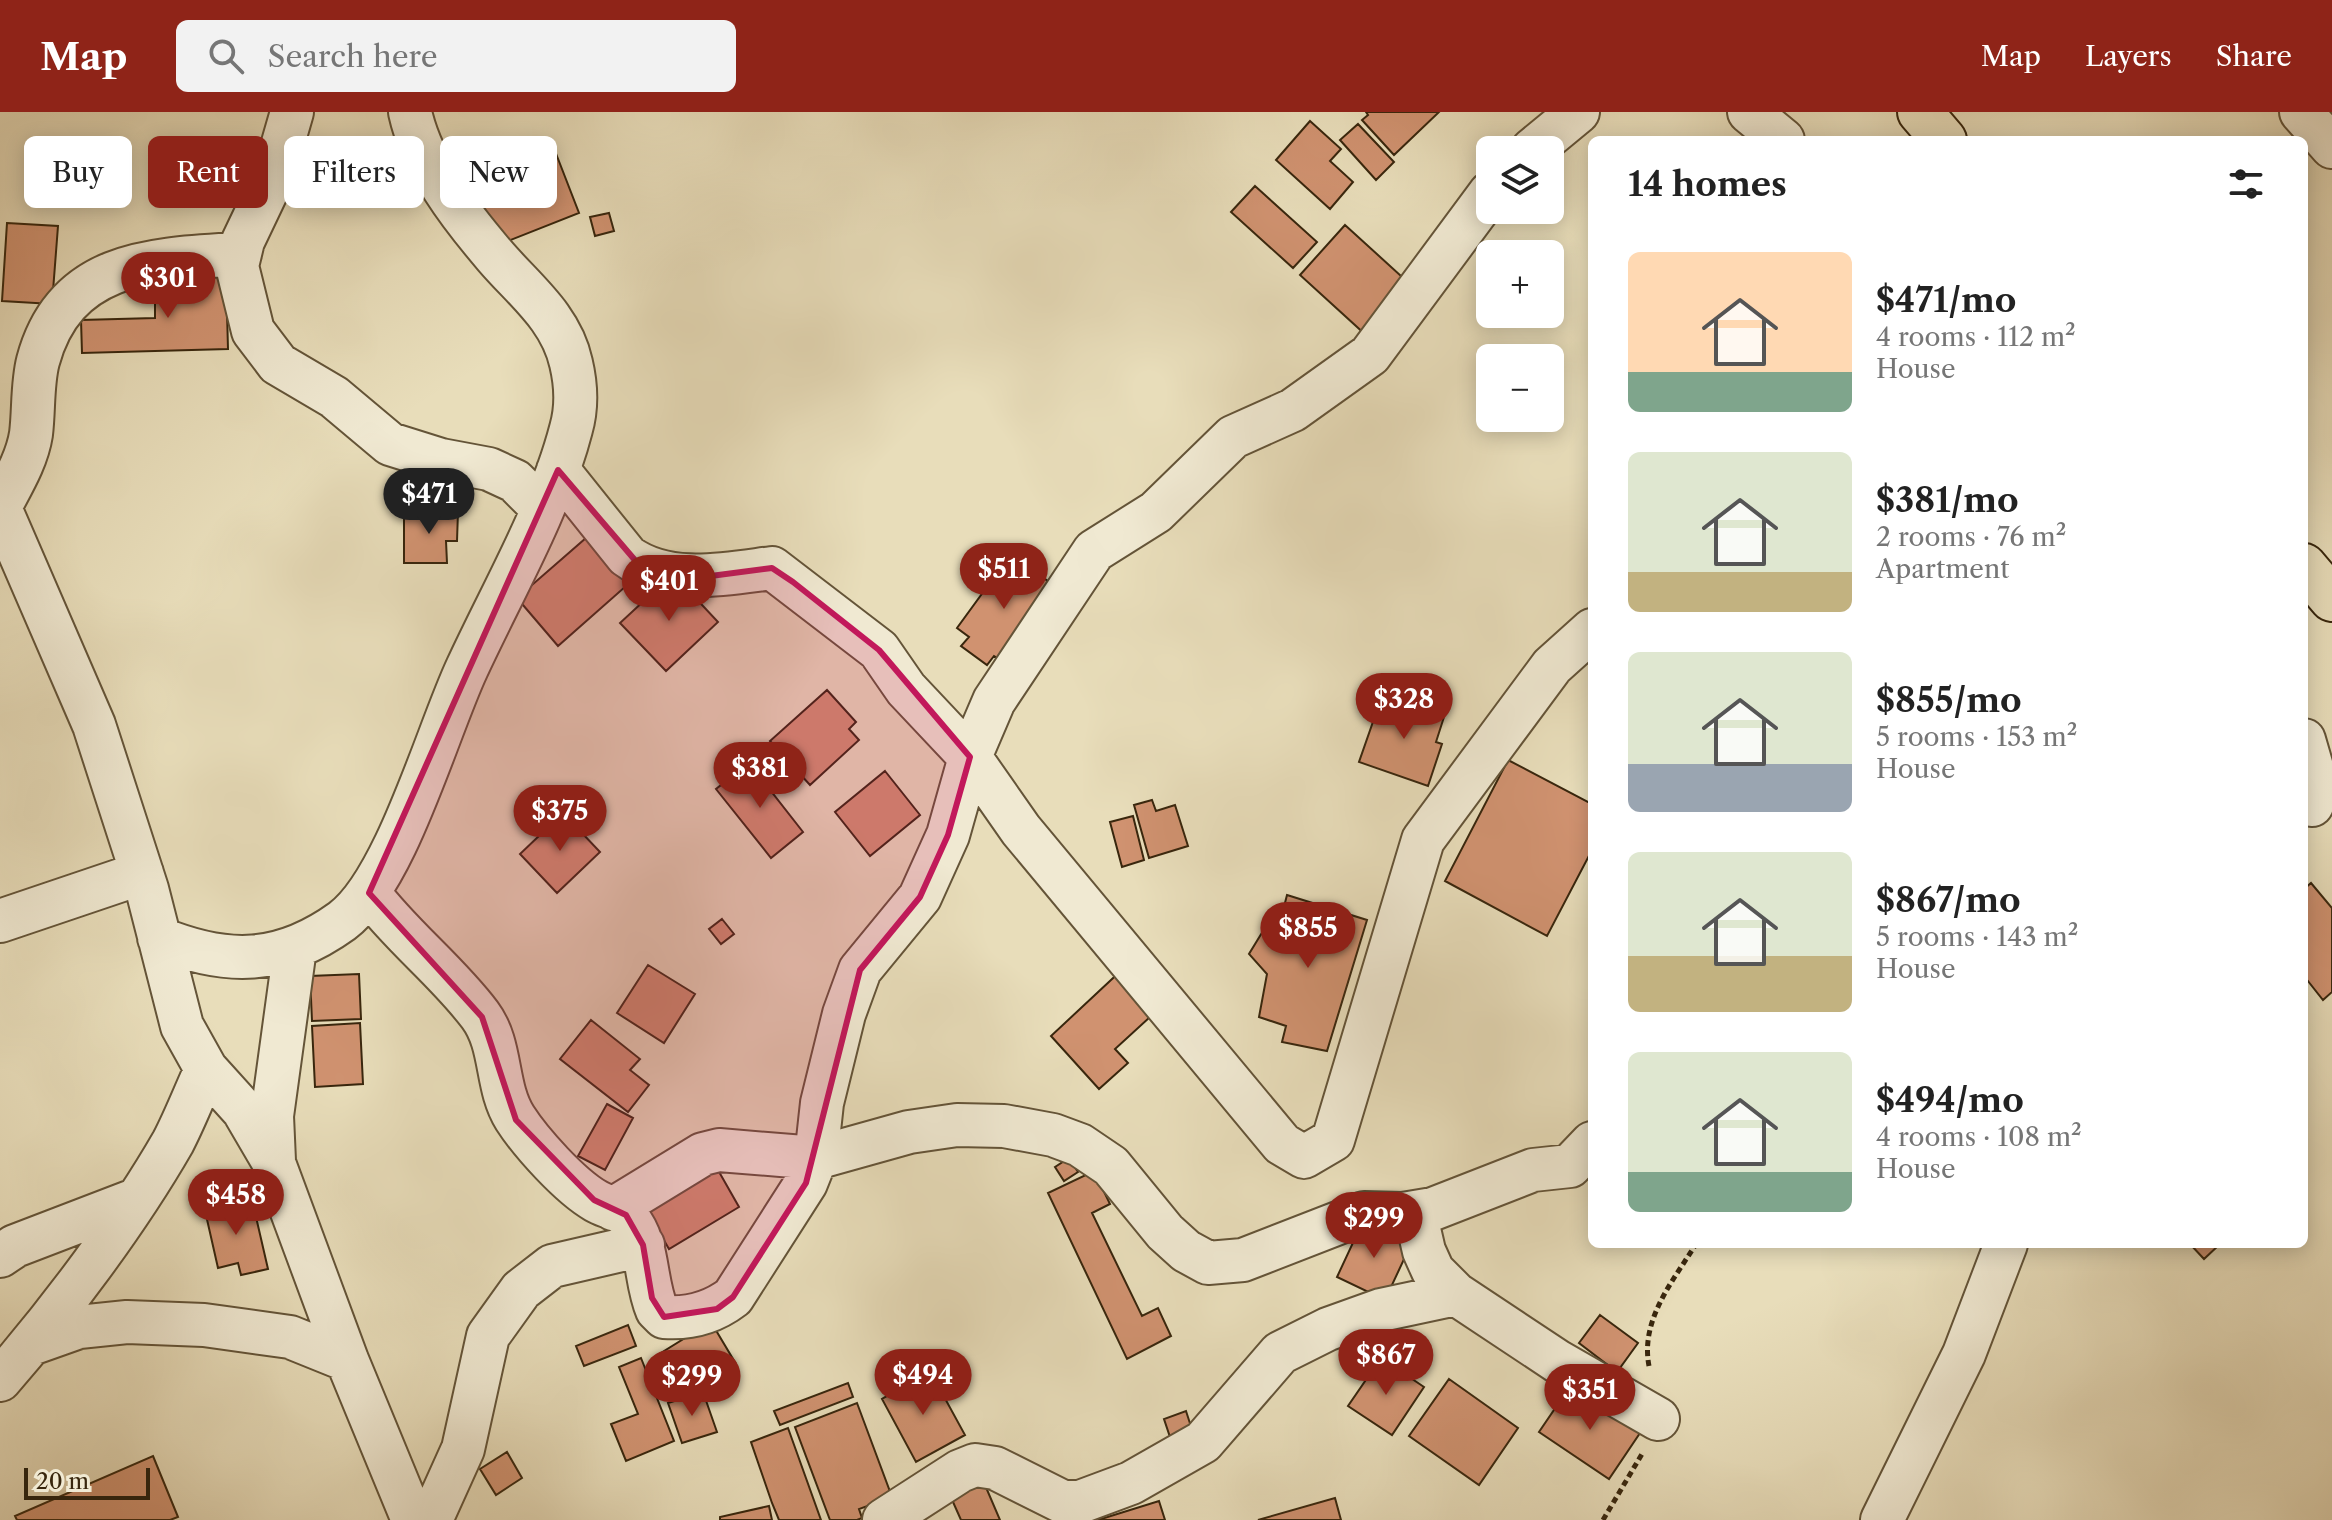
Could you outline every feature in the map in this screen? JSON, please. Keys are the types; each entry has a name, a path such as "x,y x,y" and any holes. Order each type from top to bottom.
{"main road":[{"path":"1920,112 1941,136"},
{"path":"2308,571 2332,599"}],"street":[{"path":"292,112 273,178 237,266 253,331 278,364 334,397 390,444 441,460 489,469 515,481 541,507"},
{"path":"159,938 195,953 264,958 295,948 343,920 369,893 431,761 465,672 558,470 572,427 576,392 571,361 557,327 538,299 496,257 449,196 416,140 410,112"},
{"path":"1549,136 1578,112"},
{"path":"1749,112 1778,136"},
{"path":"2301,112 2332,147"},
{"path":"369,893 391,922 482,1017 498,1055 503,1094 516,1120 565,1175 594,1200 626,1215 643,1245 652,1298 664,1317 692,1317 717,1309 733,1297 806,1183 816,1158 822,1103 844,1014 860,970 920,897 948,835 970,757 994,701 1094,551 1156,512 1233,437 1293,410 1370,355 1476,212"},
{"path":"240,254 174,258 131,266 103,276 73,295 38,361 31,436 21,466 0,507 94,725 142,873 182,1026 206,1069 243,1110 274,1163 347,1360 413,1520"},
{"path":"558,470 627,556 640,566 703,577 772,568 879,650 906,689 970,757 1021,830 1282,1144 1304,1157 1333,1140 1423,840 1552,666 1588,634"},
{"path":"2308,754 2316,799"},
{"path":"0,921 142,873"},
{"path":"274,1163 273,1100 295,948"},
{"path":"0,1380 31,1344 135,1200 173,1141 206,1069"},
{"path":"613,1209 703,1154 719,1150 816,1158 909,1132 957,1125 1004,1126 1053,1135 1080,1145 1111,1166 1165,1232 1186,1251 1208,1263 1243,1260 1364,1213 1433,1209 1533,1170 1570,1166 1588,1147"},
{"path":"0,1256 15,1246 135,1200"},
{"path":"1415,1212 1424,1251 1433,1271 1456,1294 1557,1361 1658,1419"},
{"path":"431,1520 463,1449 488,1336 521,1290 552,1266 643,1245"},
{"path":"1882,1520 1964,1354 2004,1248"},
{"path":"884,1520 960,1471 975,1465 995,1468 1063,1502 1080,1502 1131,1483 1203,1442 1280,1353 1328,1329 1381,1310 1456,1294"},
{"path":"31,1344 79,1327 127,1322 204,1325 290,1337 347,1360"}],"highlighted area":[{"path":"558,470 640,566 703,577 772,568 793,582 879,650 970,757 948,835 920,897 860,970 806,1183 733,1297 717,1309 664,1317 652,1298 643,1245 626,1215 594,1200 516,1120 482,1017 369,893"}],"building":[{"path":"1366,112 1439,112 1394,155 1362,120 1368,115"},
{"path":"1310,121 1341,149 1330,161 1353,182 1330,209 1276,160"},
{"path":"1358,124 1394,162 1376,180 1340,140"},
{"path":"557,156 579,213 498,245 483,208 557,208"},
{"path":"1255,186 1317,242 1293,268 1231,212"},
{"path":"609,213 614,231 595,236 590,217"},
{"path":"7,223 58,226 52,304 2,301"},
{"path":"1345,225 1412,286 1367,336 1300,275"},
{"path":"226,274 228,349 82,353 81,320 155,318 155,276"},
{"path":"458,511 457,541 446,541 447,563 404,563 404,512"},
{"path":"594,531 634,579 558,646 517,598"},
{"path":"1011,554 1056,587 1002,661 994,656 987,665 961,646 969,637 957,628"},
{"path":"673,574 718,622 666,671 620,623"},
{"path":"827,690 856,722 849,729 859,740 810,785 770,741"},
{"path":"1382,696 1444,717 1436,742 1442,744 1428,786 1359,762"},
{"path":"1508,760 1588,802 1588,858 1547,936 1445,881"},
{"path":"749,763 803,832 771,858 716,789"},
{"path":"885,771 920,815 870,856 835,812"},
{"path":"1152,800 1156,811 1175,805 1188,846 1149,858 1134,805"},
{"path":"563,813 600,852 557,893 520,854"},
{"path":"1133,816 1144,860 1122,867 1110,822"},
{"path":"2311,883 2332,908 2332,992 2323,1000 2308,981 2308,886"},
{"path":"1287,895 1367,920 1327,1051 1282,1042 1286,1026 1259,1017 1267,974 1249,954 1263,931 1275,942"},
{"path":"722,919 734,934 721,944 709,929"},
{"path":"648,965 695,994 664,1043 617,1013"},
{"path":"1126,966 1162,1006 1115,1049 1128,1063 1099,1089 1051,1036"},
{"path":"359,974 361,1019 312,1021 310,976"},
{"path":"591,1020 640,1059 630,1070 649,1085 628,1112 560,1059"},
{"path":"360,1023 363,1084 315,1087 312,1026"},
{"path":"607,1104 633,1118 605,1170 578,1156"},
{"path":"1069,1158 1078,1172 1064,1181 1055,1167"},
{"path":"714,1163 739,1207 669,1249 643,1204"},
{"path":"1094,1171 1110,1204 1092,1213 1142,1316 1158,1308 1171,1336 1127,1359 1048,1193"},
{"path":"243,1197 248,1219 256,1217 268,1269 241,1275 238,1263 218,1268 206,1215 214,1213 212,1204"},
{"path":"1364,1219 1412,1242 1385,1300 1337,1277"},
{"path":"2194,1248 2216,1248 2204,1259"},
{"path":"1600,1315 1638,1343 1617,1372 1579,1343"},
{"path":"711,1322 736,1364 681,1398 656,1356"},
{"path":"628,1325 636,1346 584,1366 576,1346"},
{"path":"641,1358 674,1441 626,1461 611,1424 638,1414 619,1367"},
{"path":"1381,1358 1424,1387 1392,1435 1348,1406"},
{"path":"930,1371 965,1435 916,1462 882,1399"},
{"path":"1449,1379 1518,1428 1479,1485 1409,1436"},
{"path":"848,1383 853,1397 780,1425 774,1411"},
{"path":"1571,1385 1640,1433 1609,1479 1539,1432"},
{"path":"703,1392 717,1432 682,1443 668,1403"},
{"path":"857,1403 892,1497 859,1509 862,1518 857,1520 830,1520 795,1427"},
{"path":"1186,1411 1196,1442 1174,1449 1164,1419"},
{"path":"788,1428 821,1520 779,1520 772,1503 751,1442"},
{"path":"507,1452 522,1478 496,1495 480,1469"},
{"path":"153,1456 178,1517 170,1520 17,1520 15,1516"},
{"path":"982,1478 1000,1520 961,1520 949,1493"},
{"path":"1335,1498 1341,1520 1258,1520"},
{"path":"1159,1501 1165,1520 1098,1520"},
{"path":"769,1506 772,1520 720,1520 720,1517"}]}
